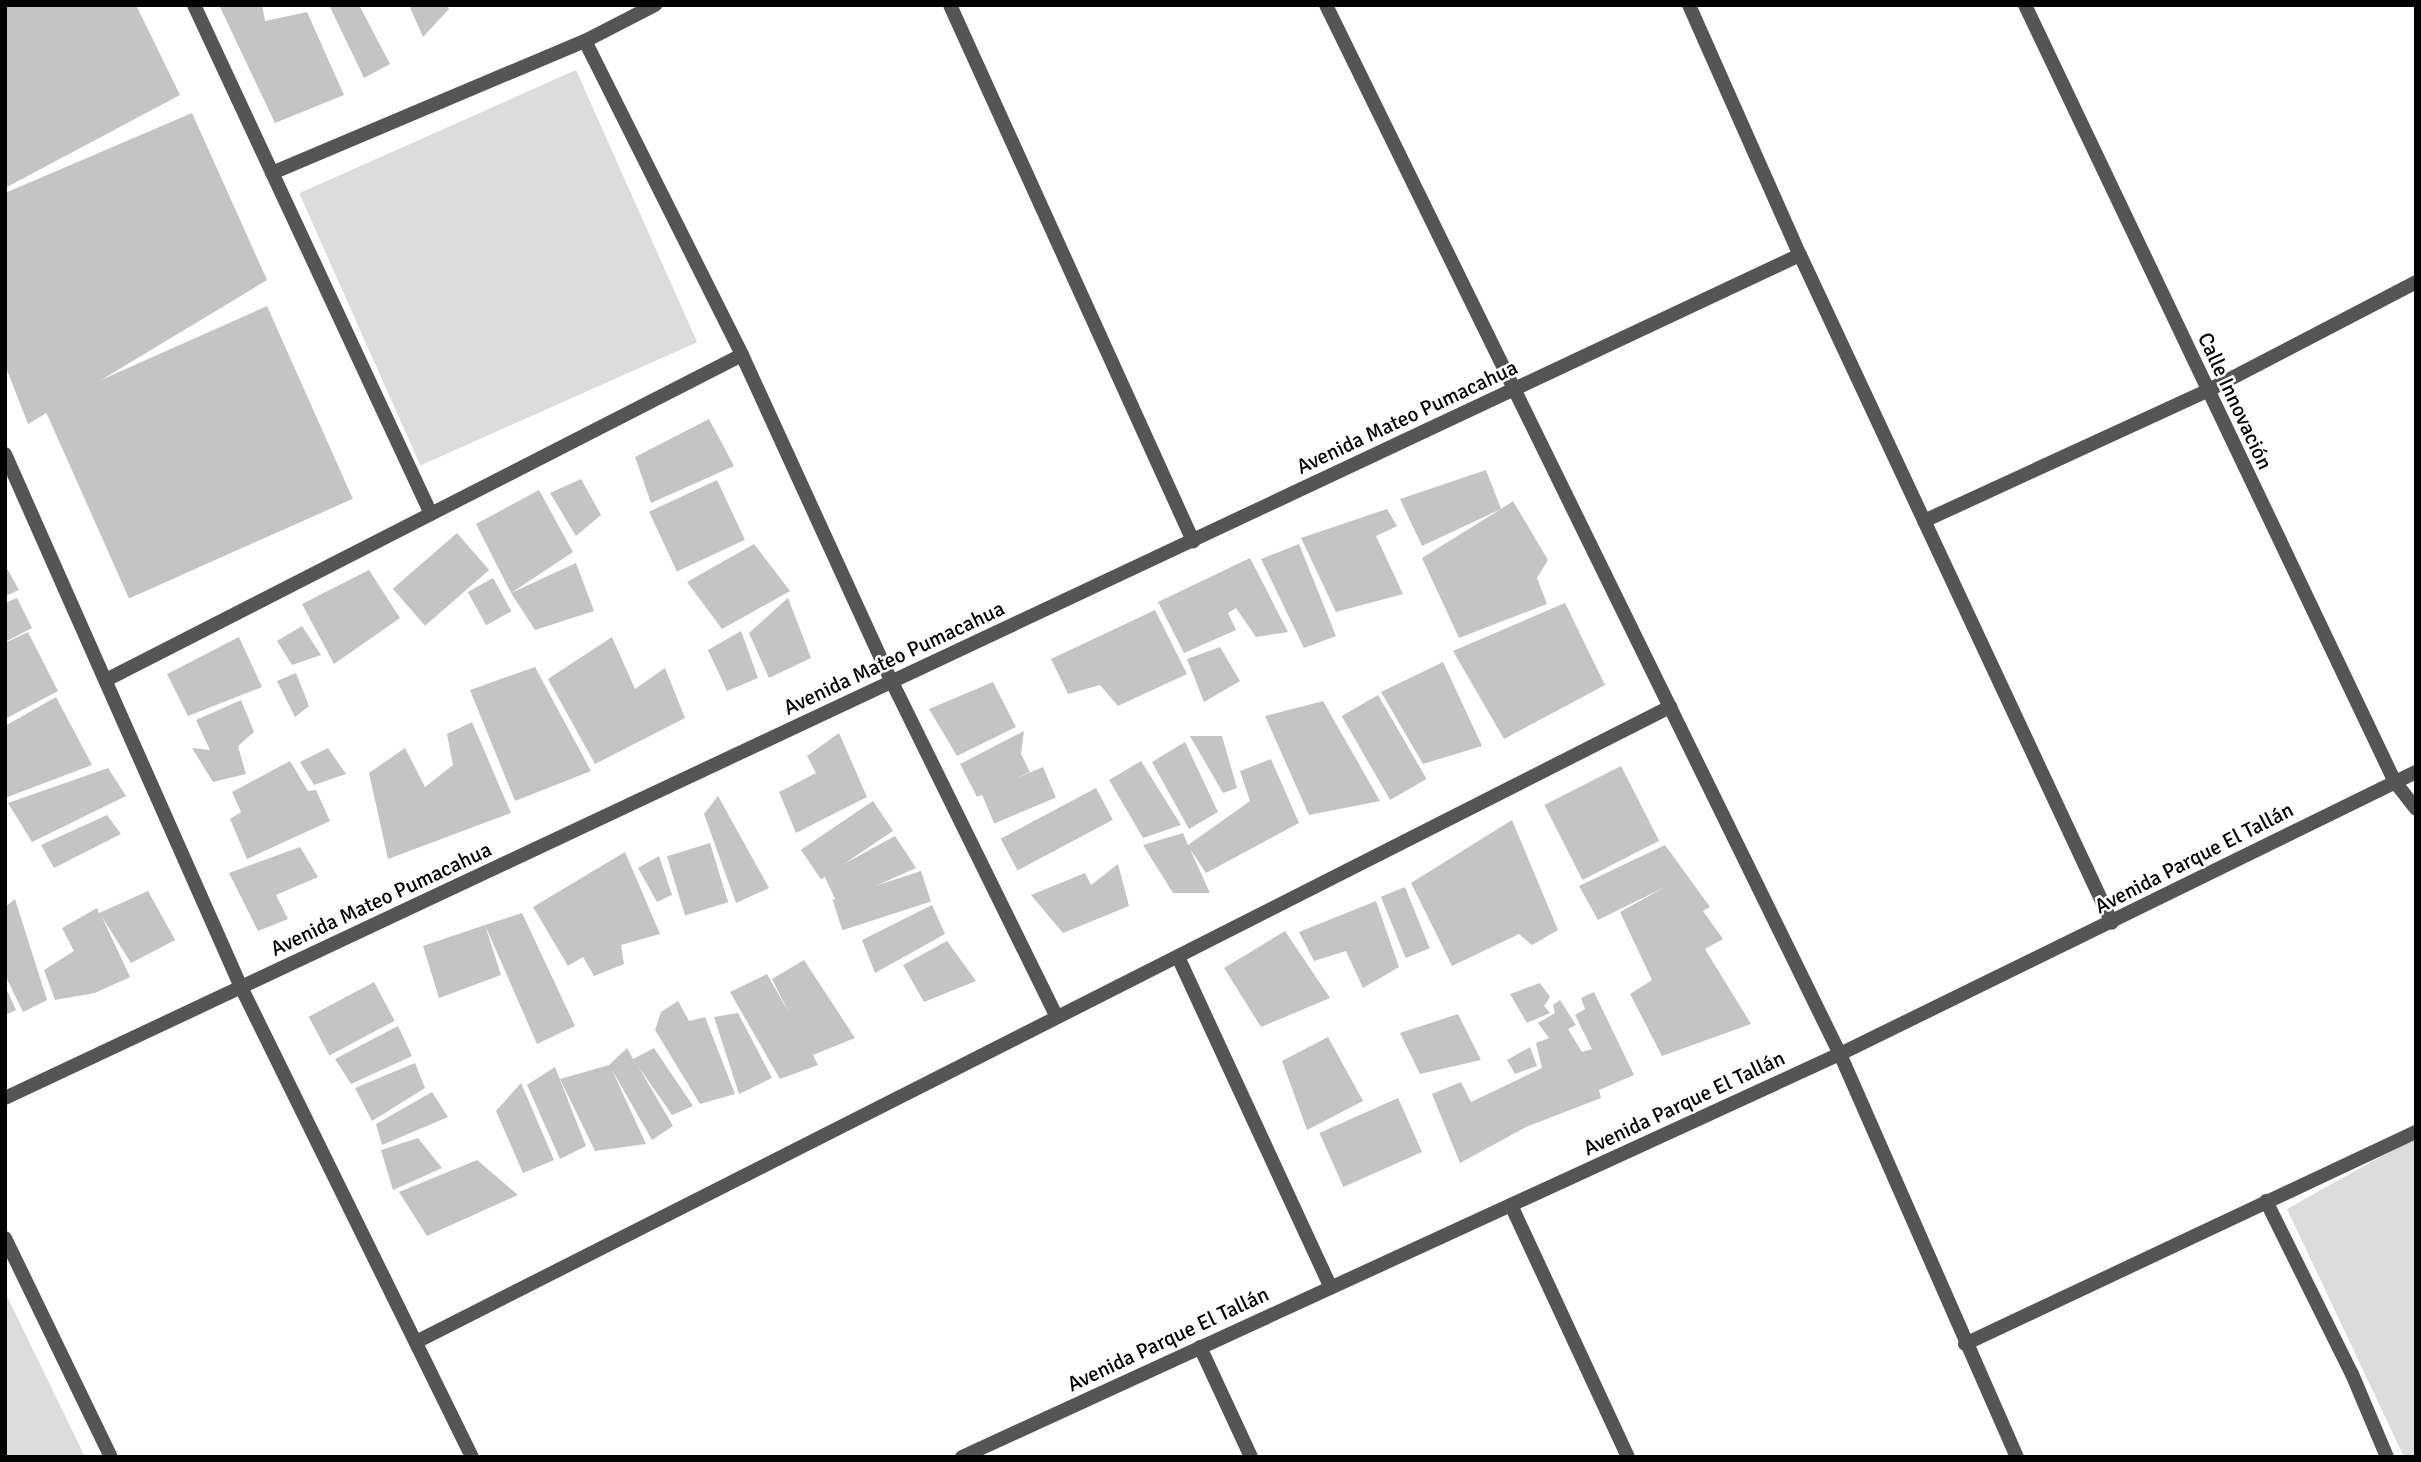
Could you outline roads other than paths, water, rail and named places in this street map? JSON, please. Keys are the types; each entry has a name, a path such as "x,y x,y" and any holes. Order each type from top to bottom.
{"street":[{"path":"194,5 431,514"},
{"path":"272,173 585,41 655,5"},
{"path":"950,5 1194,541"},
{"path":"1326,5 1840,1054 1965,1344 2017,1457"},
{"path":"1689,5 1800,255 2112,923"},
{"name":"Calle Innovación","path":"2025,5 2395,782 2416,809"},
{"path":"585,41 742,355 892,682 1056,1016"},
{"name":"Avenida Mateo Pumacahua","path":"5,1098 1800,255"},
{"path":"1924,521 2207,391 2416,282"},
{"path":"106,680 742,355"},
{"path":"5,454 241,987 472,1457"},
{"path":"416,1342 1056,1016 1179,959 1670,707"},
{"name":"Avenida Parque El Tallán","path":"962,1457 1840,1054 2416,772"},
{"path":"1179,959 1331,1288"},
{"path":"1965,1344 2416,1132"},
{"path":"2266,1202 2352,1374 2387,1457"},
{"path":"1511,1205 1629,1457"},
{"path":"5,1238 111,1457"},
{"path":"1200,1347 1251,1457"}]}
